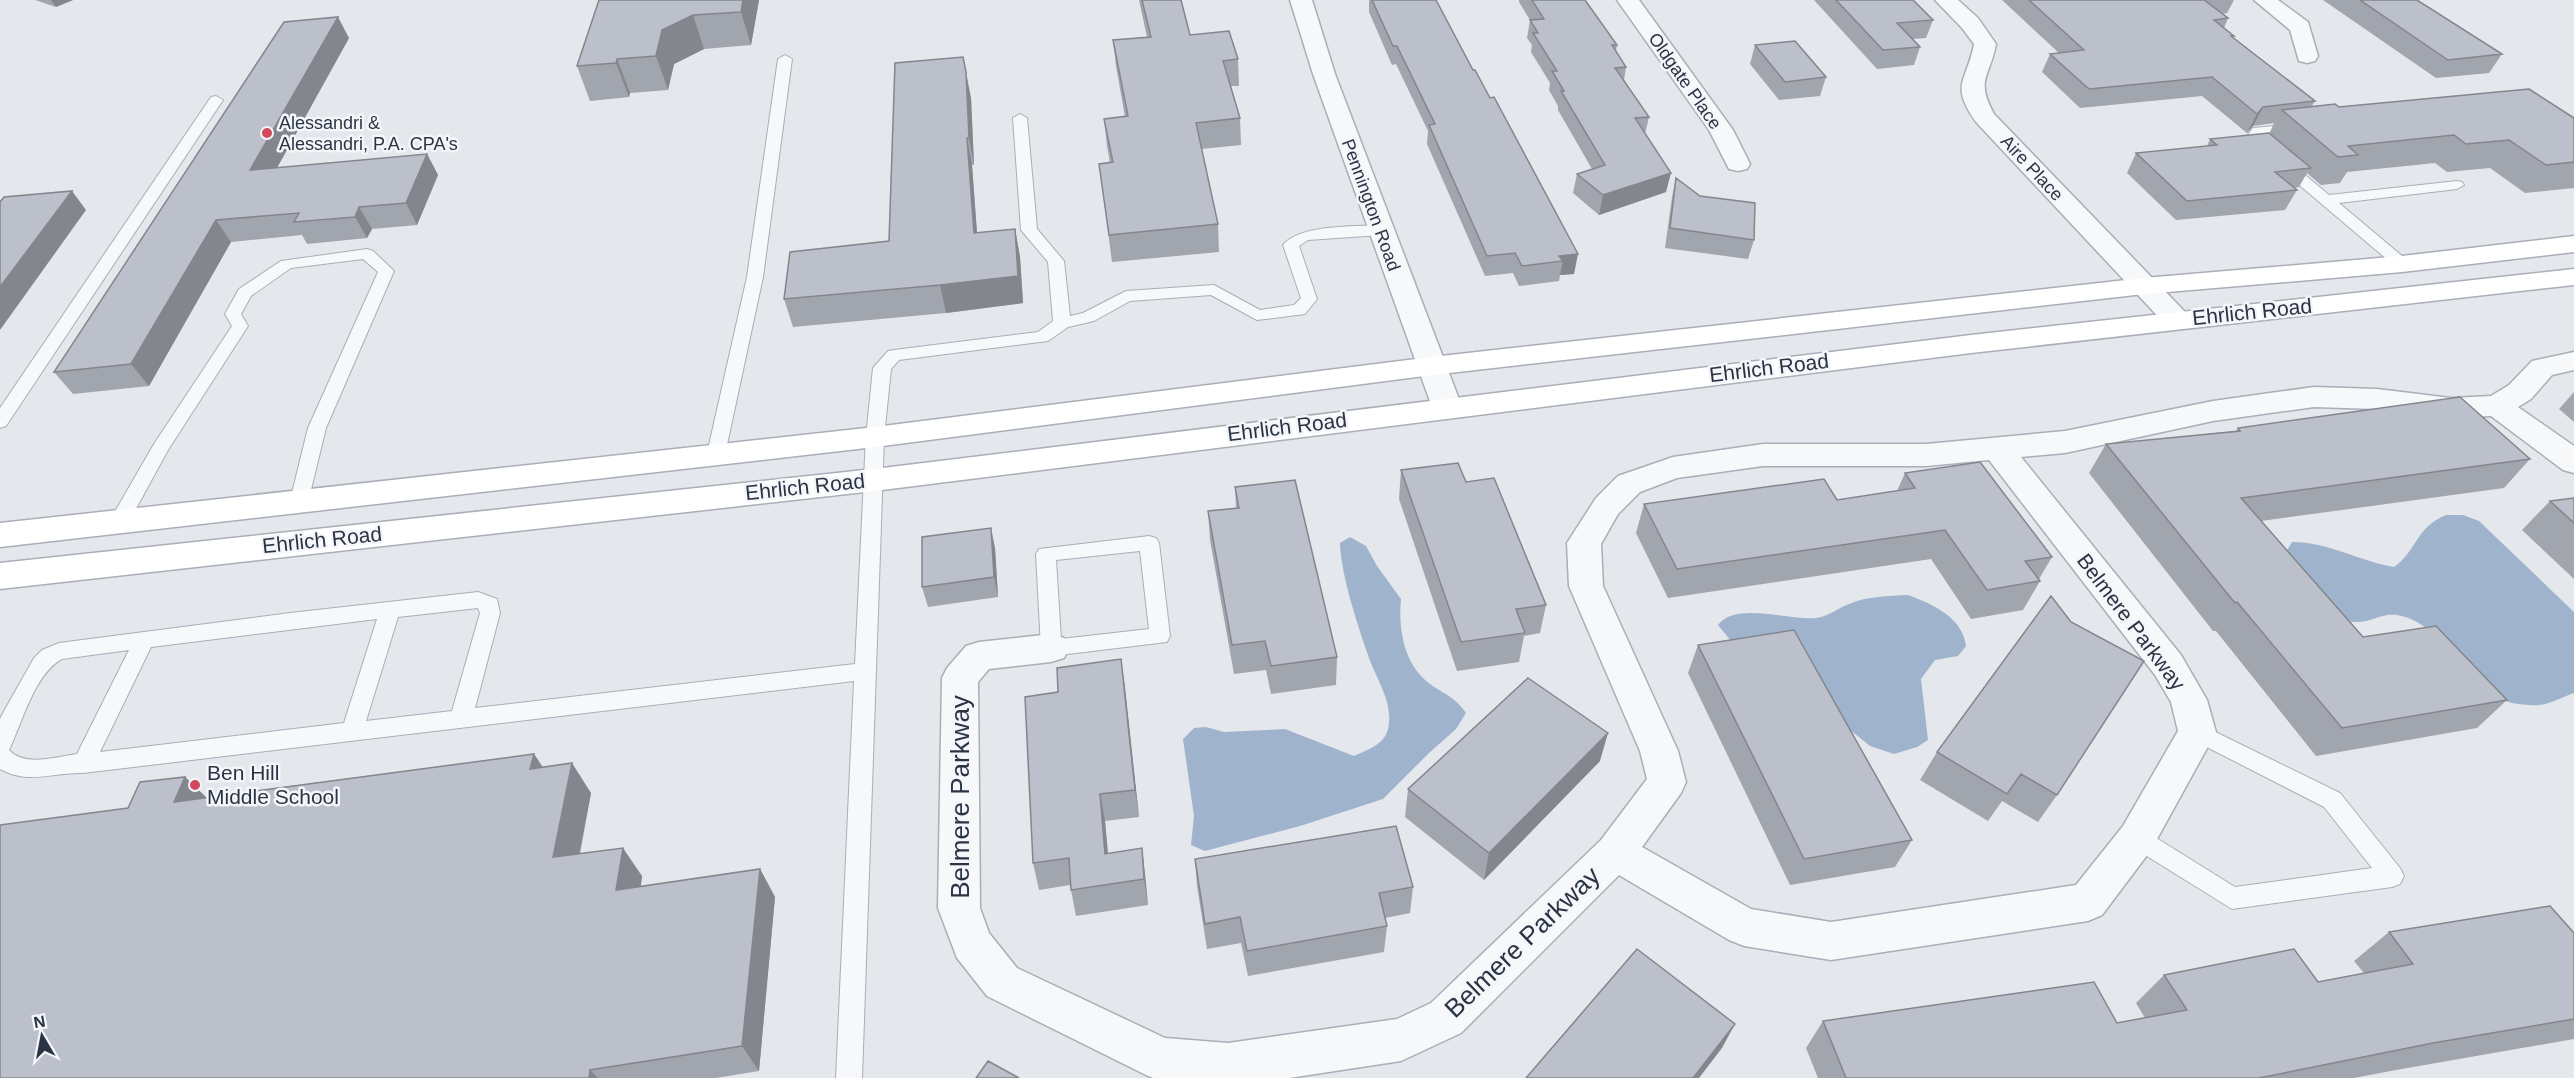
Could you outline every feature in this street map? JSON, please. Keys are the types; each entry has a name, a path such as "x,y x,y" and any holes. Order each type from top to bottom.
{"main road":[{"name":"Ehrlich Road","path":"0,535 876,436 1432,366 2144,286 2402,264 2574,244"},
{"name":"Ehrlich Road","path":"0,576 874,480 1447,407 2177,320 2574,278"}],"street":[{"name":"Pennington Road","path":"1301,0 1324,74 1447,407"},
{"name":"Oldgate Place","path":"1628,0 1720,130 1738,165"},
{"name":"Aire Place","path":"1946,0 1970,23 1985,44 1983,61 1971,80 1971,96 1984,117 2177,320"},
{"path":"2265,0 2300,27 2307,56"},
{"path":"2574,361 2542,368 2520,392 2497,406 2574,462"},
{"name":"Belmere Parkway","path":"1051,648 979,656 960,678 959,908 972,944 1002,982 1162,1060 1228,1065 1401,1040 1446,1018 1615,852 1667,782 1659,751 1586,586 1584,543 1607,506 1629,484 1673,468 1764,455 1926,455 2066,442 2213,411 2314,397 2377,399 2451,408 2497,406"},
{"name":"Belmere Parkway","path":"1615,852 1744,927 1831,941 2088,902 2137,838 2197,732 2189,700 2168,665 1998,449"}],"lane":[{"path":"716,453 755,277 785,59"},
{"path":"0,422 216,100"},
{"path":"1020,118 1029,230 1056,261 1062,323"},
{"path":"2313,126 2258,131 2254,136 2256,141 2402,264"},
{"path":"2326,200 2457,185"},
{"path":"849,1078 876,436 882,368 894,355 1042,337 1062,323 1088,317 1126,296 1214,290 1257,315 1299,310 1309,299 1291,245 1304,236 1380,230"},
{"path":"120,522 160,448 240,326 233,314 245,293 287,264 367,254 386,271 317,428 300,501"},
{"name":"Belmere Parkway","path":"1149,543 1160,636 1051,648 1046,554 1149,543"},
{"path":"0,746 21,700 46,658 70,648 478,600 490,604 490,613 462,719"},
{"path":"352,732 390,610"},
{"path":"83,764 144,640"},
{"path":"0,754 3,761 18,768 33,769 866,671"},
{"path":"2137,838 2232,898 2392,876 2332,800 2197,732"}],"water":[{"path":"2446,515 2463,515 2479,521 2574,612 2574,693 2539,705 2515,704 2494,696 2422,625 2402,616 2393,615 2364,621 2347,621 2283,557 2292,542 2305,543 2331,548 2394,567 2402,561 2428,526"},
{"path":"1350,537 1366,546 1377,566 1401,599 1402,634 1414,667 1430,684 1453,699 1466,713 1456,729 1383,799 1300,826 1205,851 1191,845 1194,816 1183,739 1194,728 1206,727 1224,732 1285,729 1354,756 1374,746 1386,735 1389,720 1387,701 1369,658 1343,570 1340,543"},
{"path":"1908,595 1937,608 1953,620 1964,636 1966,646 1958,656 1935,660 1921,679 1928,740 1917,747 1894,754 1870,746 1840,722 1819,674 1793,650 1731,641 1718,625 1726,618 1750,613 1816,618 1864,599"}],"building":[{"path":"599,0 743,0 741,12 693,15 662,30 656,56 617,59 616,63 577,66"},
{"path":"1142,0 1181,0 1190,35 1229,31 1238,59 1223,61 1240,118 1196,123 1218,224 1109,235 1099,164 1113,162 1104,119 1128,116 1113,40 1151,37"},
{"path":"1372,0 1436,0 1473,70 1490,98 1494,97 1578,254 1559,256 1563,261 1522,266 1515,253 1487,256 1429,125 1435,124 1397,46 1393,46"},
{"path":"1532,0 1585,0 1617,45 1612,45 1626,67 1615,68 1649,117 1635,118 1671,173 1603,195 1577,174 1605,165 1561,91 1564,91 1552,71 1557,71 1533,33 1538,33 1530,20 1544,19"},
{"path":"1836,0 1913,0 1933,20 1897,23 1920,47 1883,50"},
{"path":"2029,0 2204,0 2228,18 2214,20 2234,36 2231,36 2315,101 2263,107 2257,114 2212,77 2089,89 2050,54 2084,50"},
{"path":"2360,0 2417,0 2502,54 2448,60"},
{"path":"338,17 250,170 427,154 406,203 359,207 355,217 294,222 299,213 216,220 131,364 54,372 284,22"},
{"path":"1795,41 1826,77 1785,82 1755,45"},
{"path":"963,57 966,72 969,138 967,138 974,233 1015,229 1018,276 784,299 790,252 889,241 895,63"},
{"path":"2529,89 2574,118 2574,162 2546,165 2509,140 2466,144 2454,135 2348,146 2358,155 2338,157 2282,110 2335,104 2339,107"},
{"path":"2269,133 2311,168 2275,172 2297,190 2187,201 2136,153 2217,145 2210,139"},
{"path":"1676,178 1700,196 1755,203 1754,240 1670,228"},
{"path":"72,191 0,287 0,202 4,197"},
{"path":"2460,397 2530,459 2241,498 2363,637 2436,626 2507,700 2342,728 2237,602 2235,603 2106,444 2240,431 2238,428"},
{"path":"1980,462 2052,557 2025,561 2040,581 1987,590 1945,530 1677,569 1644,504 1824,479 1837,500 1915,488 1905,473"},
{"path":"1458,463 1466,482 1494,478 1546,605 1516,609 1525,633 1461,642 1401,470"},
{"path":"1295,480 1337,657 1271,666 1265,641 1232,645 1208,511 1239,508 1235,487"},
{"path":"2574,498 2574,523 2550,501"},
{"path":"991,528 994,577 922,587 922,537"},
{"path":"2051,596 2071,622 2144,661 2057,795 2021,774 2007,794 1937,752"},
{"path":"1794,630 1912,840 1804,859 1698,645"},
{"path":"1121,659 1135,790 1100,794 1105,854 1142,848 1144,879 1071,890 1069,858 1033,863 1025,697 1058,692 1057,668"},
{"path":"1528,678 1608,733 1489,853 1408,789"},
{"name":"Ben Hill Middle School","path":"534,754 530,769 572,763 553,857 623,848 616,890 760,869 742,1046 590,1070 589,1078 0,1078 0,825 128,808 140,782 185,777 174,802"},
{"path":"1396,826 1413,887 1379,893 1387,926 1247,951 1240,917 1205,924 1195,859"},
{"path":"2550,906 2574,933 2574,1019 2433,1043 2259,1078 1846,1078 1823,1021 2094,982 2117,1023 2187,1010 2164,975 2294,949 2318,982 2413,964 2389,932"},
{"path":"1637,949 1735,1024 1693,1078 1526,1078"},
{"path":"988,1061 1019,1078 976,1078"}],"place":[{"name":"Alessandri & Alessandri, P.A. CPA's","path":"267,133"},
{"name":"Ben Hill Middle School","path":"195,785"}]}
